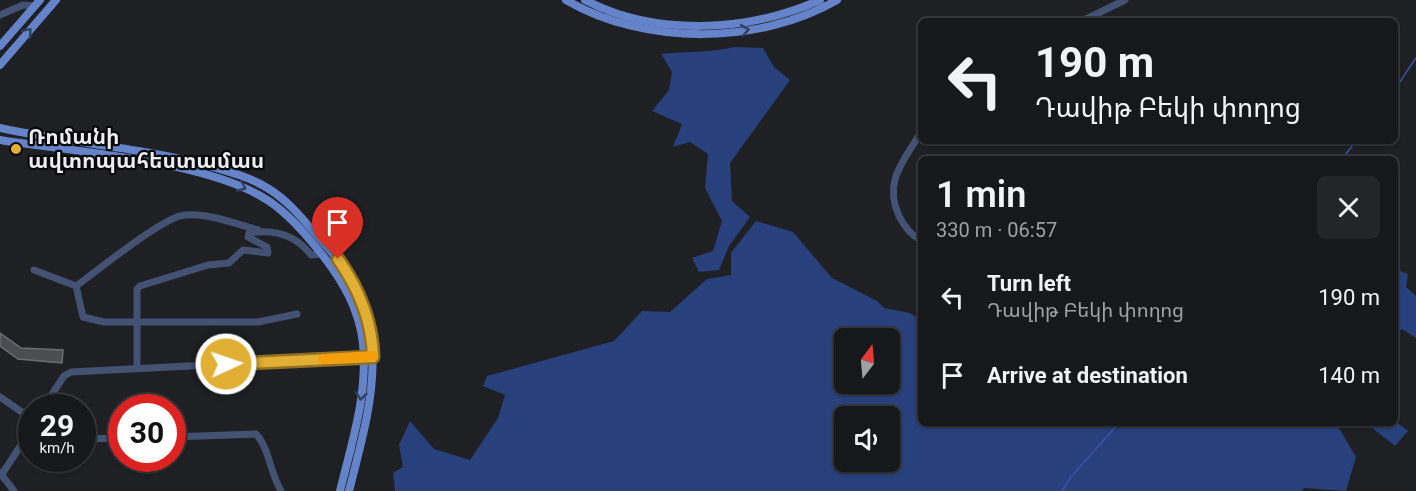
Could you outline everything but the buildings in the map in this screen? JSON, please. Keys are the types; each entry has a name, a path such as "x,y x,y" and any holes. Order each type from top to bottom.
{"main road":[{"path":"0,65 56,0"},
{"path":"585,0 621,16 645,21 704,26 771,16 820,0"},
{"path":"569,1 622,24 660,31 704,33 739,31 774,24 804,16 837,0"},
{"path":"0,46 37,3"},
{"path":"0,128 178,159 237,175 268,189 296,212 343,267 366,313 370,402 350,491"},
{"path":"0,140 162,165 243,187 277,206 321,254 351,300 368,357 361,402 340,491"}],"street":[{"path":"1088,18 1125,0"},
{"path":"0,15 23,5 37,3"},
{"path":"918,137 896,173 892,192 904,227 918,238"},
{"path":"76,286 161,224 184,215 224,220 261,231 285,235 296,240 311,255 321,254"},
{"path":"137,368 137,289 140,286 200,267 229,263 243,250 268,253 267,247 248,237 249,233 261,231"},
{"path":"34,270 76,286"},
{"path":"76,286 83,317 104,322 258,322 297,314"},
{"path":"52,394 64,376 71,372 368,357"},
{"path":"0,397 18,409"},
{"path":"186,436 256,434 264,442 272,475 281,491"},
{"path":"14,491 1,474 18,451"}],"shaded area":[{"path":"734,47 763,48 774,67 790,80 730,163 732,201 750,217 729,246 719,270 699,272 692,258 713,251 722,221 705,188 708,154 690,142 673,147 682,124 652,111 669,90 672,72 661,54"},
{"path":"756,221 793,232 832,278 877,301 884,308 910,313 918,318 918,426 1338,426 1356,457 1346,491 1304,488 1302,491 395,491 393,473 403,467 399,445 410,421 434,449 470,460 498,418 505,395 483,386 487,376 614,341 642,311 670,312 707,279 731,275 731,253"},
{"path":"1398,270 1408,274 1406,287 1416,296 1416,338 1402,329 1398,332"},
{"path":"1398,423 1408,431 1395,446 1370,426 1398,426"}],"waterway":[{"path":"1398,85 1416,58"},
{"path":"1344,156 1354,144"},
{"path":"1062,491 1071,477 1116,426"}],"slow traffic":[{"path":"323,359 373,356"}],"place":[{"name":"Ռոմանի ավտոպահեստամաս","path":"16,149"}],"route":[{"path":"226,364 373,357 366,313 355,286 338,259"}]}
